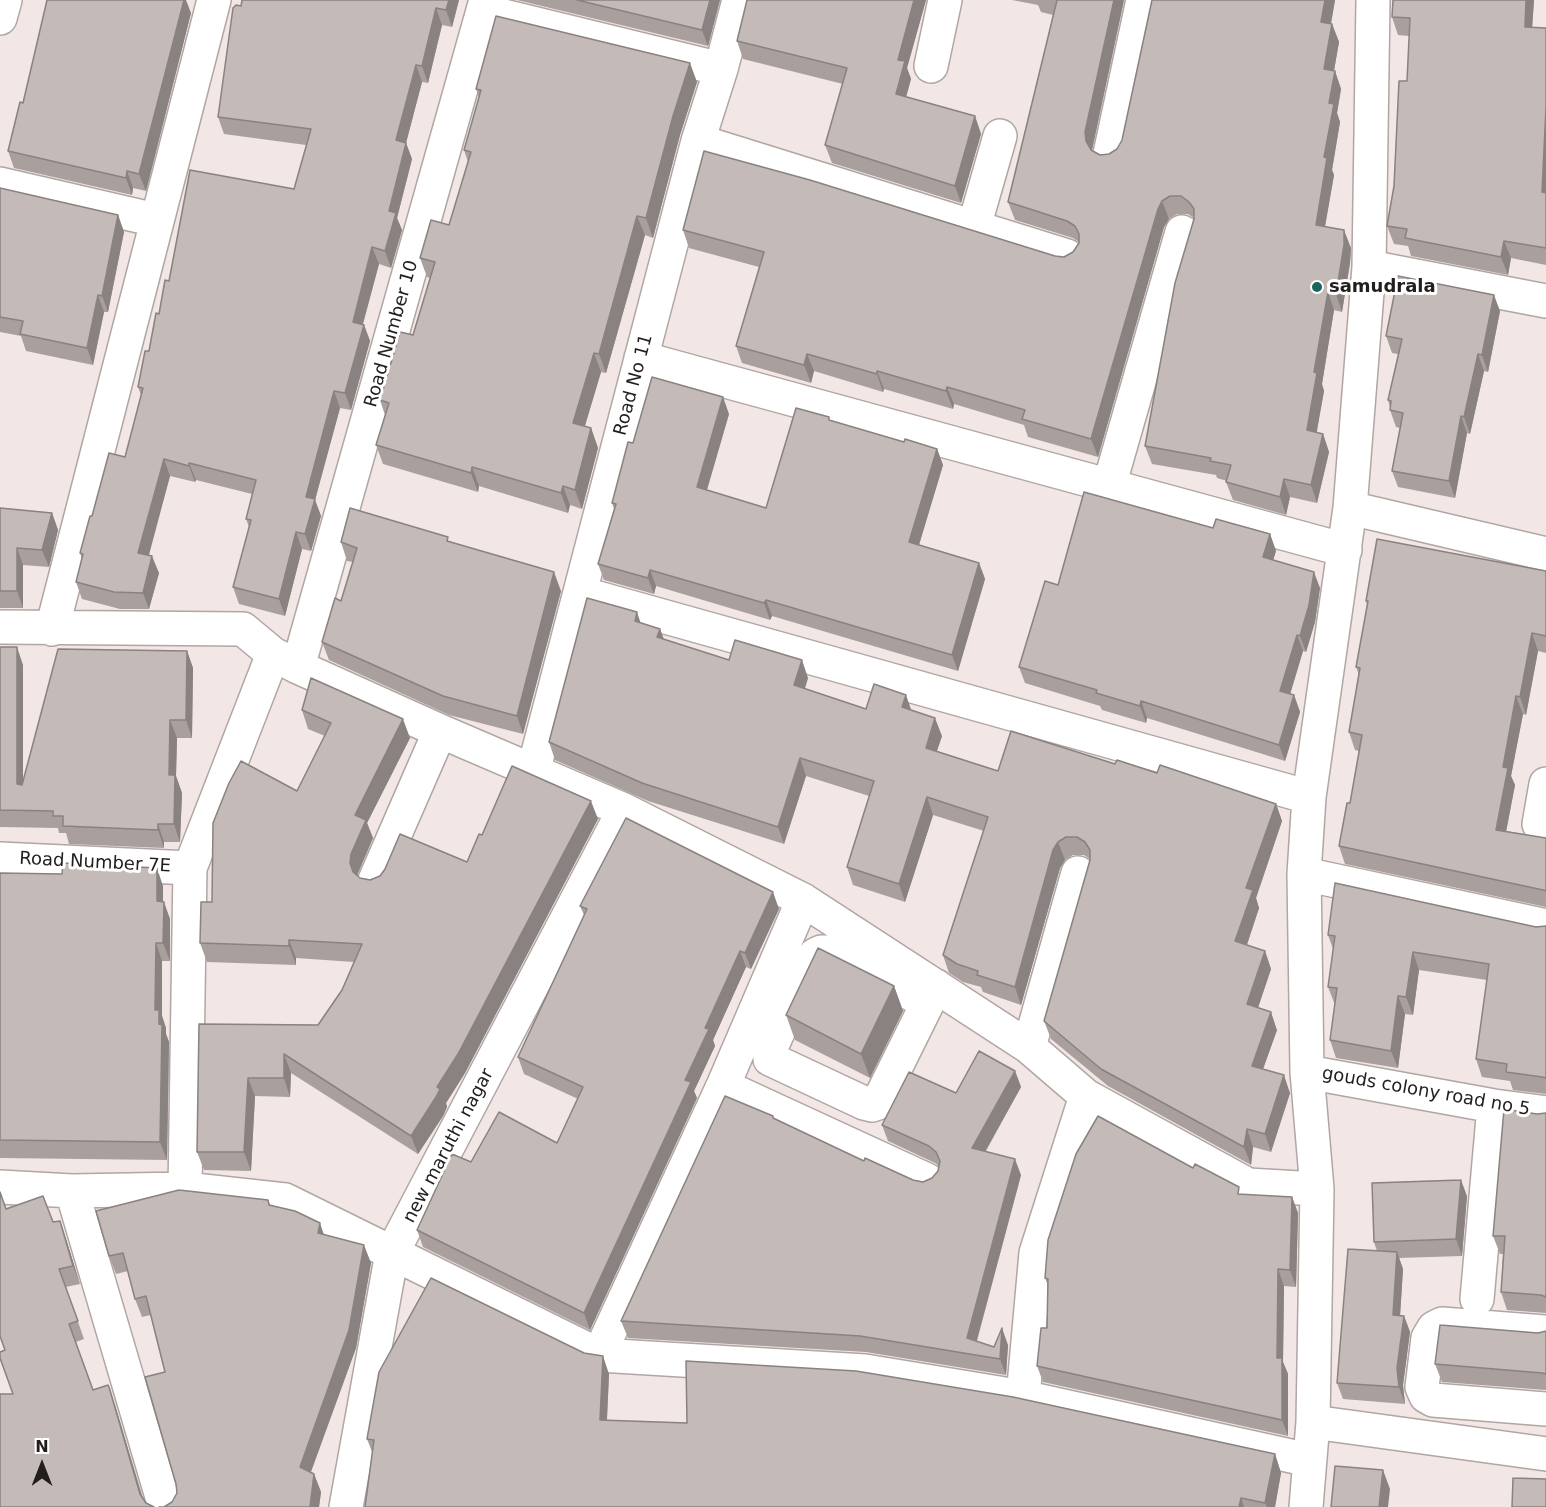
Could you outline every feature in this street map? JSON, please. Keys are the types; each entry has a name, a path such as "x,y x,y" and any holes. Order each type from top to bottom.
{"street":[{"path":"0,18 5,0"},
{"path":"52,629 214,0"},
{"name":"Road No 11","path":"533,772 698,141 721,69 739,0"},
{"path":"931,66 945,0"},
{"path":"1110,154 1143,0"},
{"path":"1306,1507 1313,1422 1317,1189 1307,1072 1304,874 1309,797 1346,550 1350,508 1369,267 1373,0"},
{"path":"485,6 721,69"},
{"name":"Road Number 10","path":"190,868 286,660 485,6"},
{"path":"974,227 1000,136"},
{"path":"698,141 1067,255"},
{"path":"0,184 156,220"},
{"path":"1109,486 1182,232"},
{"path":"1369,267 1546,301"},
{"path":"641,358 1346,550"},
{"path":"1350,508 1546,554"},
{"path":"580,593 1309,797"},
{"path":"0,627 243,629 286,660 440,731 624,810 803,900 931,994"},
{"path":"375,880 440,731"},
{"path":"1539,824 1546,784"},
{"name":"new maruthi nagar","path":"346,1507 392,1254 624,810"},
{"name":"Road Number 7E","path":"0,859 190,868"},
{"path":"185,1189 190,868"},
{"path":"1029,1047 1078,873"},
{"path":"1304,874 1546,926"},
{"path":"803,900 792,966 770,1050 770,1059 864,1103 872,1105 878,1103 931,994"},
{"path":"599,1355 723,1086 792,966 814,955 828,952 931,994 1029,1047 1086,1096 1248,1185 1317,1189"},
{"name":"gouds colony road no 5","path":"1307,1072 1494,1106 1546,1113"},
{"path":"723,1086 927,1180"},
{"path":"1023,1397 1036,1254 1086,1096"},
{"path":"1477,1299 1494,1106"},
{"path":"0,1187 72,1191 185,1189 285,1200 599,1355 866,1371 1023,1397 1309,1460"},
{"path":"72,1191 165,1507"},
{"path":"1546,1332 1442,1324 1434,1328 1428,1338 1422,1387 1426,1396 1433,1400 1546,1409"},
{"path":"1481,1445 1486,1404"},
{"path":"1313,1422 1546,1454"}],"building":[{"path":"47,0 184,0 139,174 127,171 126,178 8,151 20,102 23,103"},
{"path":"242,0 449,0 446,10 436,8 422,66 416,65 396,140 406,143 389,211 396,213 385,251 372,247 353,322 364,325 345,393 334,391 306,497 315,499 305,534 296,532 279,599 233,587 251,520 246,519 256,480 164,459 138,553 152,556 143,593 114,592 76,582 83,554 80,553 109,453 125,457 143,388 138,387 145,351 149,351 165,280 169,281 190,170 294,189 311,129 218,117 233,8 236,5 241,6"},
{"path":"577,0 710,0 702,30"},
{"path":"747,0 914,0 898,60 905,61 896,94 975,116 955,186 825,145 847,68 737,41"},
{"path":"1057,0 1114,0 1085,132 1086,141 1091,150 1100,155 1109,154 1117,149 1122,140 1152,0 1325,0 1321,22 1332,24 1324,69 1335,71 1329,103 1334,104 1324,157 1327,158 1316,225 1344,230 1344,245 1336,294 1328,292 1314,372 1317,373 1307,430 1323,434 1311,485 1284,479 1280,497 1226,482 1231,465 1210,461 1211,458 1145,446 1175,283 1194,219 1194,209 1181,196 1170,196 1162,201 1158,209 1091,439 1022,419 1025,410 947,387 946,391 807,354 804,365 736,346 764,252 683,230 704,151 810,180 1055,256 1064,257 1073,252 1079,243 1079,234 1075,226 1067,221 1008,202"},
{"path":"1393,0 1526,0 1525,27 1546,28 1546,107 1542,192 1546,193 1546,248 1504,241 1501,257 1405,238 1407,229 1387,226 1394,186 1399,81 1407,81 1410,18 1392,17"},
{"path":"496,16 690,63 673,116 646,218 637,216 599,354 594,353 573,423 591,428 575,490 563,486 561,493 472,467 471,473 376,445 389,403 380,400 400,332 413,335 435,262 420,258 431,220 449,225 471,152 464,150 481,90 476,89"},
{"path":"0,188 118,215 102,296 98,295 87,348 20,334 23,321 0,317"},
{"path":"1398,276 1494,295 1482,355 1478,354 1464,417 1461,416 1449,481 1392,471 1403,413 1390,410 1391,401 1388,400 1402,339 1386,336"},
{"path":"652,377 723,397 697,487 766,508 796,408 904,442 905,439 937,449 909,542 979,563 952,655 766,600 764,603 650,570 648,578 598,564 616,504 612,503 628,442 633,443"},
{"path":"1084,492 1213,528 1216,519 1270,534 1263,557 1314,572 1309,605 1280,691 1294,695 1279,745 1141,701 1140,706 1096,693 1097,690 1019,667 1045,581 1058,585"},
{"path":"0,508 52,513 42,550 17,548 17,591 0,591"},
{"path":"350,508 448,537 447,541 554,572 517,716 443,696 322,642 335,598 341,601 357,548 341,542"},
{"path":"1377,539 1546,571 1546,636 1532,633 1520,697 1516,696 1503,767 1508,768 1496,830 1546,838 1546,891 1339,846 1347,803 1350,803 1362,735 1349,732 1360,668 1356,667"},
{"path":"587,598 637,612 635,621 660,629 657,637 729,660 735,640 802,660 794,685 866,709 874,684 906,695 902,707 935,718 926,748 998,771 1011,731 1115,764 1117,760 1157,773 1160,765 1276,804 1246,888 1253,890 1235,941 1265,951 1247,1004 1271,1012 1252,1066 1284,1075 1265,1134 1247,1129 1244,1147 1101,1069 1044,1021 1090,860 1090,850 1085,842 1077,837 1066,837 1058,842 1053,850 1015,987 977,975 978,971 957,964 943,955 988,817 927,797 899,884 847,867 874,781 800,758 778,827 642,783 549,742"},
{"path":"0,647 17,647 17,784 22,785 58,649 187,651 186,720 170,720 169,775 175,775 174,824 158,824 158,830 63,826 63,816 53,816 53,811 0,810"},
{"path":"311,678 403,719 355,815 366,820 351,854 350,863 353,872 360,878 370,880 380,876 400,834 467,862 479,834 482,835 512,766 591,801 458,1054 437,1087 440,1089 436,1097 411,1136 284,1054 284,1078 248,1078 244,1152 197,1152 199,1024 318,1025 342,990 362,944 289,940 289,946 200,943 201,902 212,902 213,823 229,783 241,761 297,791 331,723 302,710"},
{"path":"626,818 773,892 745,953 740,951 705,1028 709,1029 685,1080 691,1082 584,1313 417,1230 452,1154 471,1162 499,1112 557,1143 583,1087 518,1057 587,909 580,906"},
{"path":"63,863 157,868 157,901 164,902 163,943 156,943 155,1010 159,1010 159,1024 162,1025 160,1142 0,1140 0,873 62,874"},
{"path":"1335,883 1536,927 1546,926 1546,1078 1506,1072 1507,1064 1476,1059 1489,964 1413,952 1406,997 1398,996 1391,1051 1330,1040 1337,988 1328,987 1335,936 1328,935"},
{"path":"818,948 894,986 861,1054 786,1015"},
{"path":"979,1051 1015,1071 972,1148 1015,1159 967,1338 994,1347 1002,1328 1000,1359 860,1336 621,1321 725,1096 773,1116 864,1161 865,1158 913,1180 923,1182 932,1178 938,1171 940,1161 936,1152 929,1146 882,1125 909,1072 956,1093"},
{"path":"1504,1109 1537,1114 1546,1113 1546,1297 1501,1292 1505,1236 1493,1236"},
{"path":"1098,1116 1193,1168 1195,1164 1239,1187 1238,1194 1292,1197 1290,1270 1278,1269 1277,1358 1282,1358 1282,1420 1037,1366 1041,1328 1047,1328 1048,1279 1045,1278 1048,1240 1076,1154"},
{"path":"1461,1180 1456,1239 1374,1242 1372,1183"},
{"path":"179,1190 268,1200 269,1205 295,1211 320,1223 318,1233 364,1245 349,1330 300,1467 314,1474 310,1507 164,1507 172,1502 177,1493 176,1484 145,1377 165,1372 146,1296 135,1299 123,1253 109,1256 96,1211"},
{"path":"0,1192 6,1209 43,1196 53,1222 60,1221 73,1266 59,1269 78,1321 69,1324 93,1390 108,1385 109,1387 140,1494 146,1503 154,1507 0,1507 0,1394 13,1394 0,1358 0,1352 5,1350 0,1336"},
{"path":"1348,1249 1397,1252 1393,1315 1404,1316 1397,1368 1399,1387 1337,1383"},
{"path":"431,1278 584,1353 603,1356 600,1420 687,1423 686,1361 856,1371 1013,1397 1275,1454 1265,1503 1241,1498 1239,1507 365,1507 374,1440 367,1439 379,1372"},
{"path":"1440,1325 1538,1333 1546,1331 1546,1374 1435,1364"},
{"path":"1335,1466 1383,1470 1379,1507 1331,1507"},
{"path":"1513,1478 1546,1479 1546,1507 1512,1507"}],"place":[{"name":"samudrala","path":"1317,287"}]}
